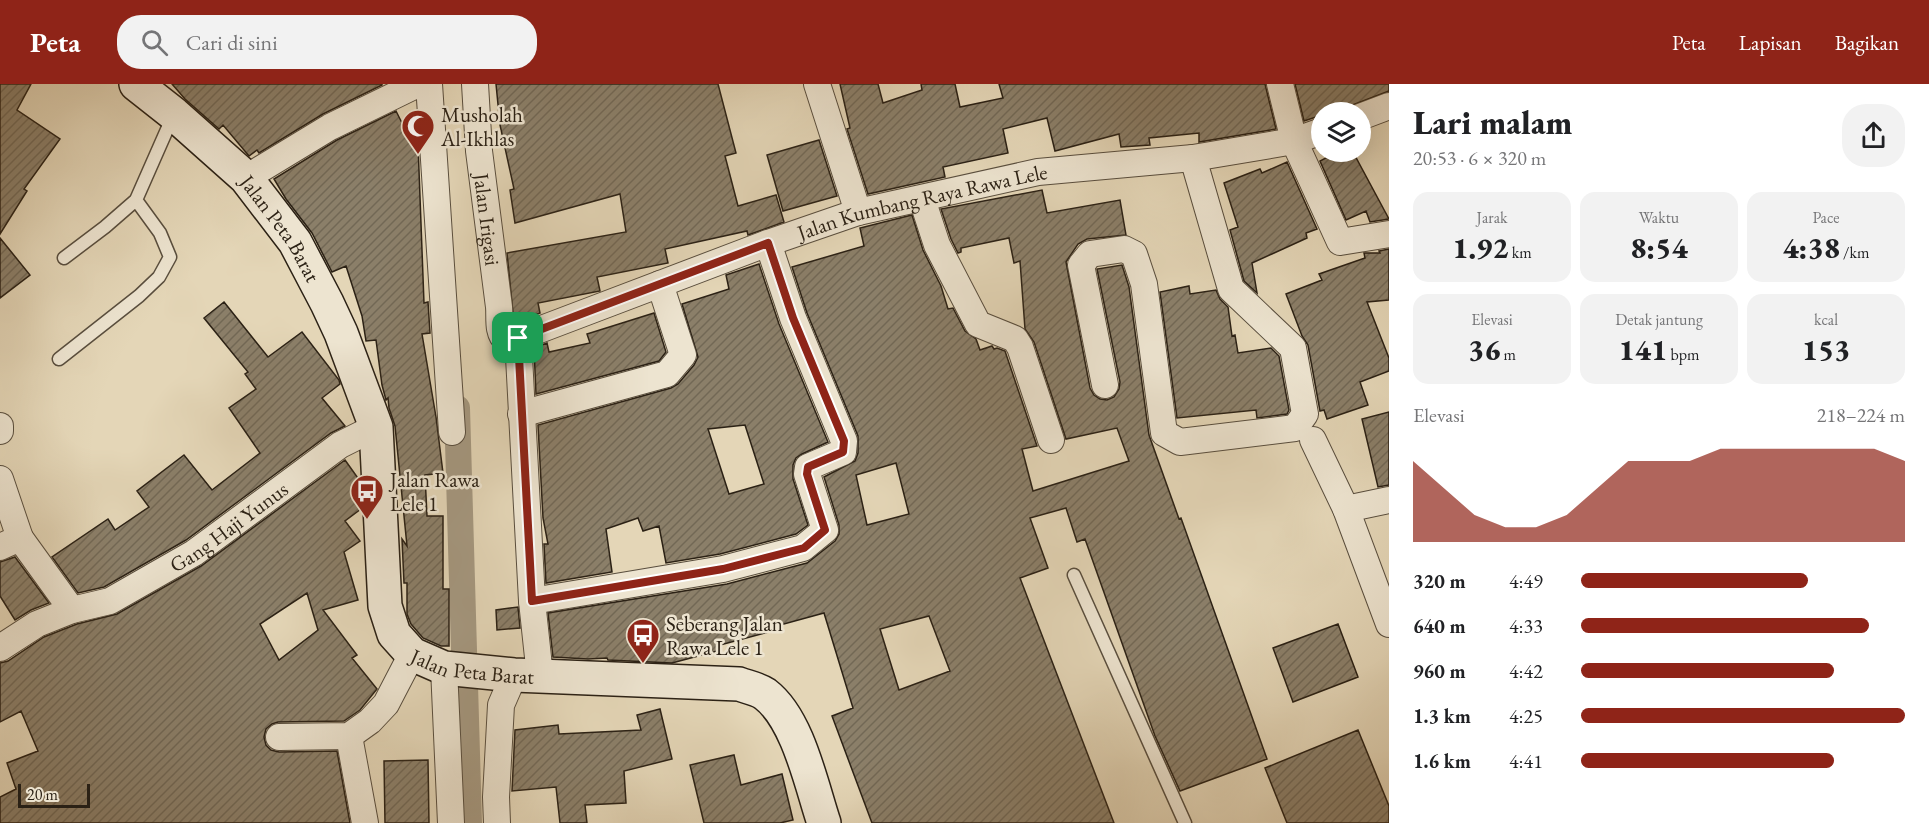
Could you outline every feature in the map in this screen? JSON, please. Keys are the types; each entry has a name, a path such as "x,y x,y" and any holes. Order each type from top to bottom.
{"main road":[{"name":"Jalan Peta Barat","path":"136,84 174,114 246,178 295,242 327,303 341,333 376,427 385,606 394,634 412,654 445,669 521,675 739,684 764,693 785,716 795,737 824,823"}],"street":[{"path":"246,178 330,127 418,84"},
{"path":"429,84 452,432"},
{"name":"Jalan Irigasi","path":"475,84 479,151 499,307 500,332 506,340 518,338"},
{"path":"817,84 858,212"},
{"path":"1280,84 1294,141 1340,242 1389,234"},
{"path":"1371,113 1389,106"},
{"name":"Jalan Kumbang Raya Rawa Lele","path":"518,338 768,243 858,212 1038,172 1193,158 1294,141 1311,135"},
{"path":"1105,385 1081,265 1090,254 1124,249 1134,254 1144,284 1164,433 1180,442 1295,428 1305,414 1293,348 1231,289 1193,158"},
{"path":"922,199 937,245 978,324 1015,339 1020,347 1051,440"},
{"path":"532,601 723,569 804,548 825,530 807,474 808,467 843,452 844,441 793,318 768,243"},
{"path":"521,414 667,374 683,355 660,284"},
{"path":"497,823 496,797 501,705 521,675 532,601 518,338"},
{"path":"0,426 0,431"},
{"name":"Gang Haji Yunus","path":"0,648 37,624 72,610 110,601 194,553 340,445 376,427"},
{"path":"1313,440 1346,509 1389,624"},
{"path":"0,479 10,542 72,610"},
{"path":"1346,509 1389,500"},
{"path":"279,737 349,736 386,704 412,654"},
{"path":"445,669 451,823"},
{"path":"349,736 365,823"}],"lane":[{"path":"64,258 136,200 174,114"},
{"path":"59,359 139,296 159,277 170,257 160,233 136,200"},
{"path":"1074,575 1185,823"}],"building":[{"path":"0,84 31,84 17,110 60,139 24,189 27,191 0,234"},
{"path":"172,84 382,85 323,114 259,153 257,150 249,156 223,125 219,129 185,99"},
{"path":"496,84 718,84 736,153 725,156 738,206 776,195 784,222 748,235 747,231 665,249 668,263 597,277 600,291 538,303 540,313 514,323 507,253 626,232 620,194 515,223 510,190 514,189 500,125"},
{"path":"840,84 878,84 883,103 922,90 921,84 955,84 960,107 1003,98 999,84 1265,84 1276,129 1199,142 1199,133 1149,138 1150,145 1121,147 1119,134 1055,151 1047,118 1003,129 1008,153 943,167 945,177 868,194 847,129 850,128"},
{"path":"1295,84 1389,84 1389,91 1360,102 1311,102 1311,119 1304,121"},
{"path":"396,111 413,145 418,144 424,303 428,302 430,333 422,334 443,473 425,475 427,516 443,516 443,589 449,589 449,646 441,646 423,638 411,624 407,614 407,583 404,583 402,539 407,546 395,426 382,385 376,340 366,341 362,316 346,266 332,272 312,233 274,179 337,140"},
{"path":"819,140 837,196 783,211 767,155"},
{"path":"1287,162 1317,229 1306,233 1307,238 1252,263 1257,293 1244,281 1230,230 1238,227 1224,183 1260,169 1262,173"},
{"path":"1320,162 1358,162 1389,219 1370,222 1366,211 1346,220"},
{"path":"1042,190 1047,213 1120,200 1126,235 1087,239 1078,244 1066,262 1090,388 1094,395 1107,400 1114,397 1119,389 1120,382 1097,269 1122,265 1129,287 1149,435 1267,759 1180,791 1155,736 1085,539 1077,542 1066,508 1030,518 1048,568 1020,578 1114,823 872,823 832,716 853,708 824,613 780,625 780,629 720,645 721,650 672,663 553,657 548,613 727,584 807,563 835,541 839,534 839,525 824,477 855,461 858,453 858,436 807,313 792,267 864,246 860,228 912,215 923,250 941,286 948,309 953,308 965,331 976,339 980,350 992,346 994,349 1005,351 1037,446 1022,449 1033,491 1129,461 1117,428 1066,439 1034,342 1025,329 1020,261 1014,263 1009,238 961,248 961,252 958,253 941,209","holes":["896,463 909,514 867,525 856,475","929,616 950,671 899,690 880,629"]},
{"path":"0,238 30,275 0,298"},
{"path":"1389,249 1389,300 1367,302 1389,358 1389,371 1360,382 1368,405 1327,419 1324,410 1320,411 1308,345 1302,336 1286,294 1322,280 1319,274 1365,258 1364,253 1380,253 1379,251"},
{"path":"759,264 779,324 828,442 802,454 796,458 793,465 793,479 808,525 796,534 720,554 666,563 659,526 643,531 638,518 606,529 612,572 546,583 544,544 548,544 543,518 538,425 671,388 678,384 698,357 682,304 729,289 726,275","holes":["745,425 764,484 729,494 708,429"]},
{"path":"1189,286 1190,294 1216,290 1220,299 1228,307 1232,336 1235,335 1238,353 1271,348 1279,356 1289,410 1287,414 1257,418 1256,410 1177,418 1160,292"},
{"path":"224,302 268,357 302,332 339,380 340,384 322,398 345,426 331,433 186,540 104,587 78,593 52,557 108,519 115,530 149,507 137,491 184,455 212,490 260,453 229,408 256,389 245,374 248,372 204,318"},
{"path":"654,313 666,352 659,361 536,394 534,348 547,343 549,352 590,343 587,334"},
{"path":"1389,412 1389,485 1378,487 1362,419"},
{"path":"345,460 360,481 361,509 345,521 360,541 344,552 358,600 323,610 357,655 352,658 377,689 360,710 344,721 278,722 266,729 264,737 266,745 271,750 279,752 337,751 350,823 0,823 0,797 16,789 7,763 38,751 21,711 0,722 0,663 8,661 44,637 77,624 117,614 201,566","holes":["307,593 318,630 279,660 260,624"]},
{"path":"15,557 49,603 15,620 0,596 0,562"},
{"path":"518,607 520,628 497,630 496,610"},
{"path":"1338,624 1358,677 1293,702 1273,648"},
{"path":"660,709 672,759 624,771 626,803 585,805 587,823 560,823 556,787 512,791 515,730 558,725 559,734 641,730 637,715"},
{"path":"1358,730 1389,806 1389,823 1287,823 1265,768"},
{"path":"734,755 741,785 782,774 793,820 780,823 704,823 690,765"},
{"path":"428,760 429,823 385,823 384,761"}],"waterway":[{"path":"457,408 469,823"}],"place":[{"name":"Musholah Al-Ikhlas","path":"418,155"},
{"name":"Jalan Rawa Lele 1","path":"367,520"},
{"name":"Seberang Jalan Rawa Lele 1","path":"643,664"}],"route":[{"path":"768,243 793,318 844,441 843,452 808,467 807,474 825,530 804,548 723,569 532,601 518,338 768,243"}]}
